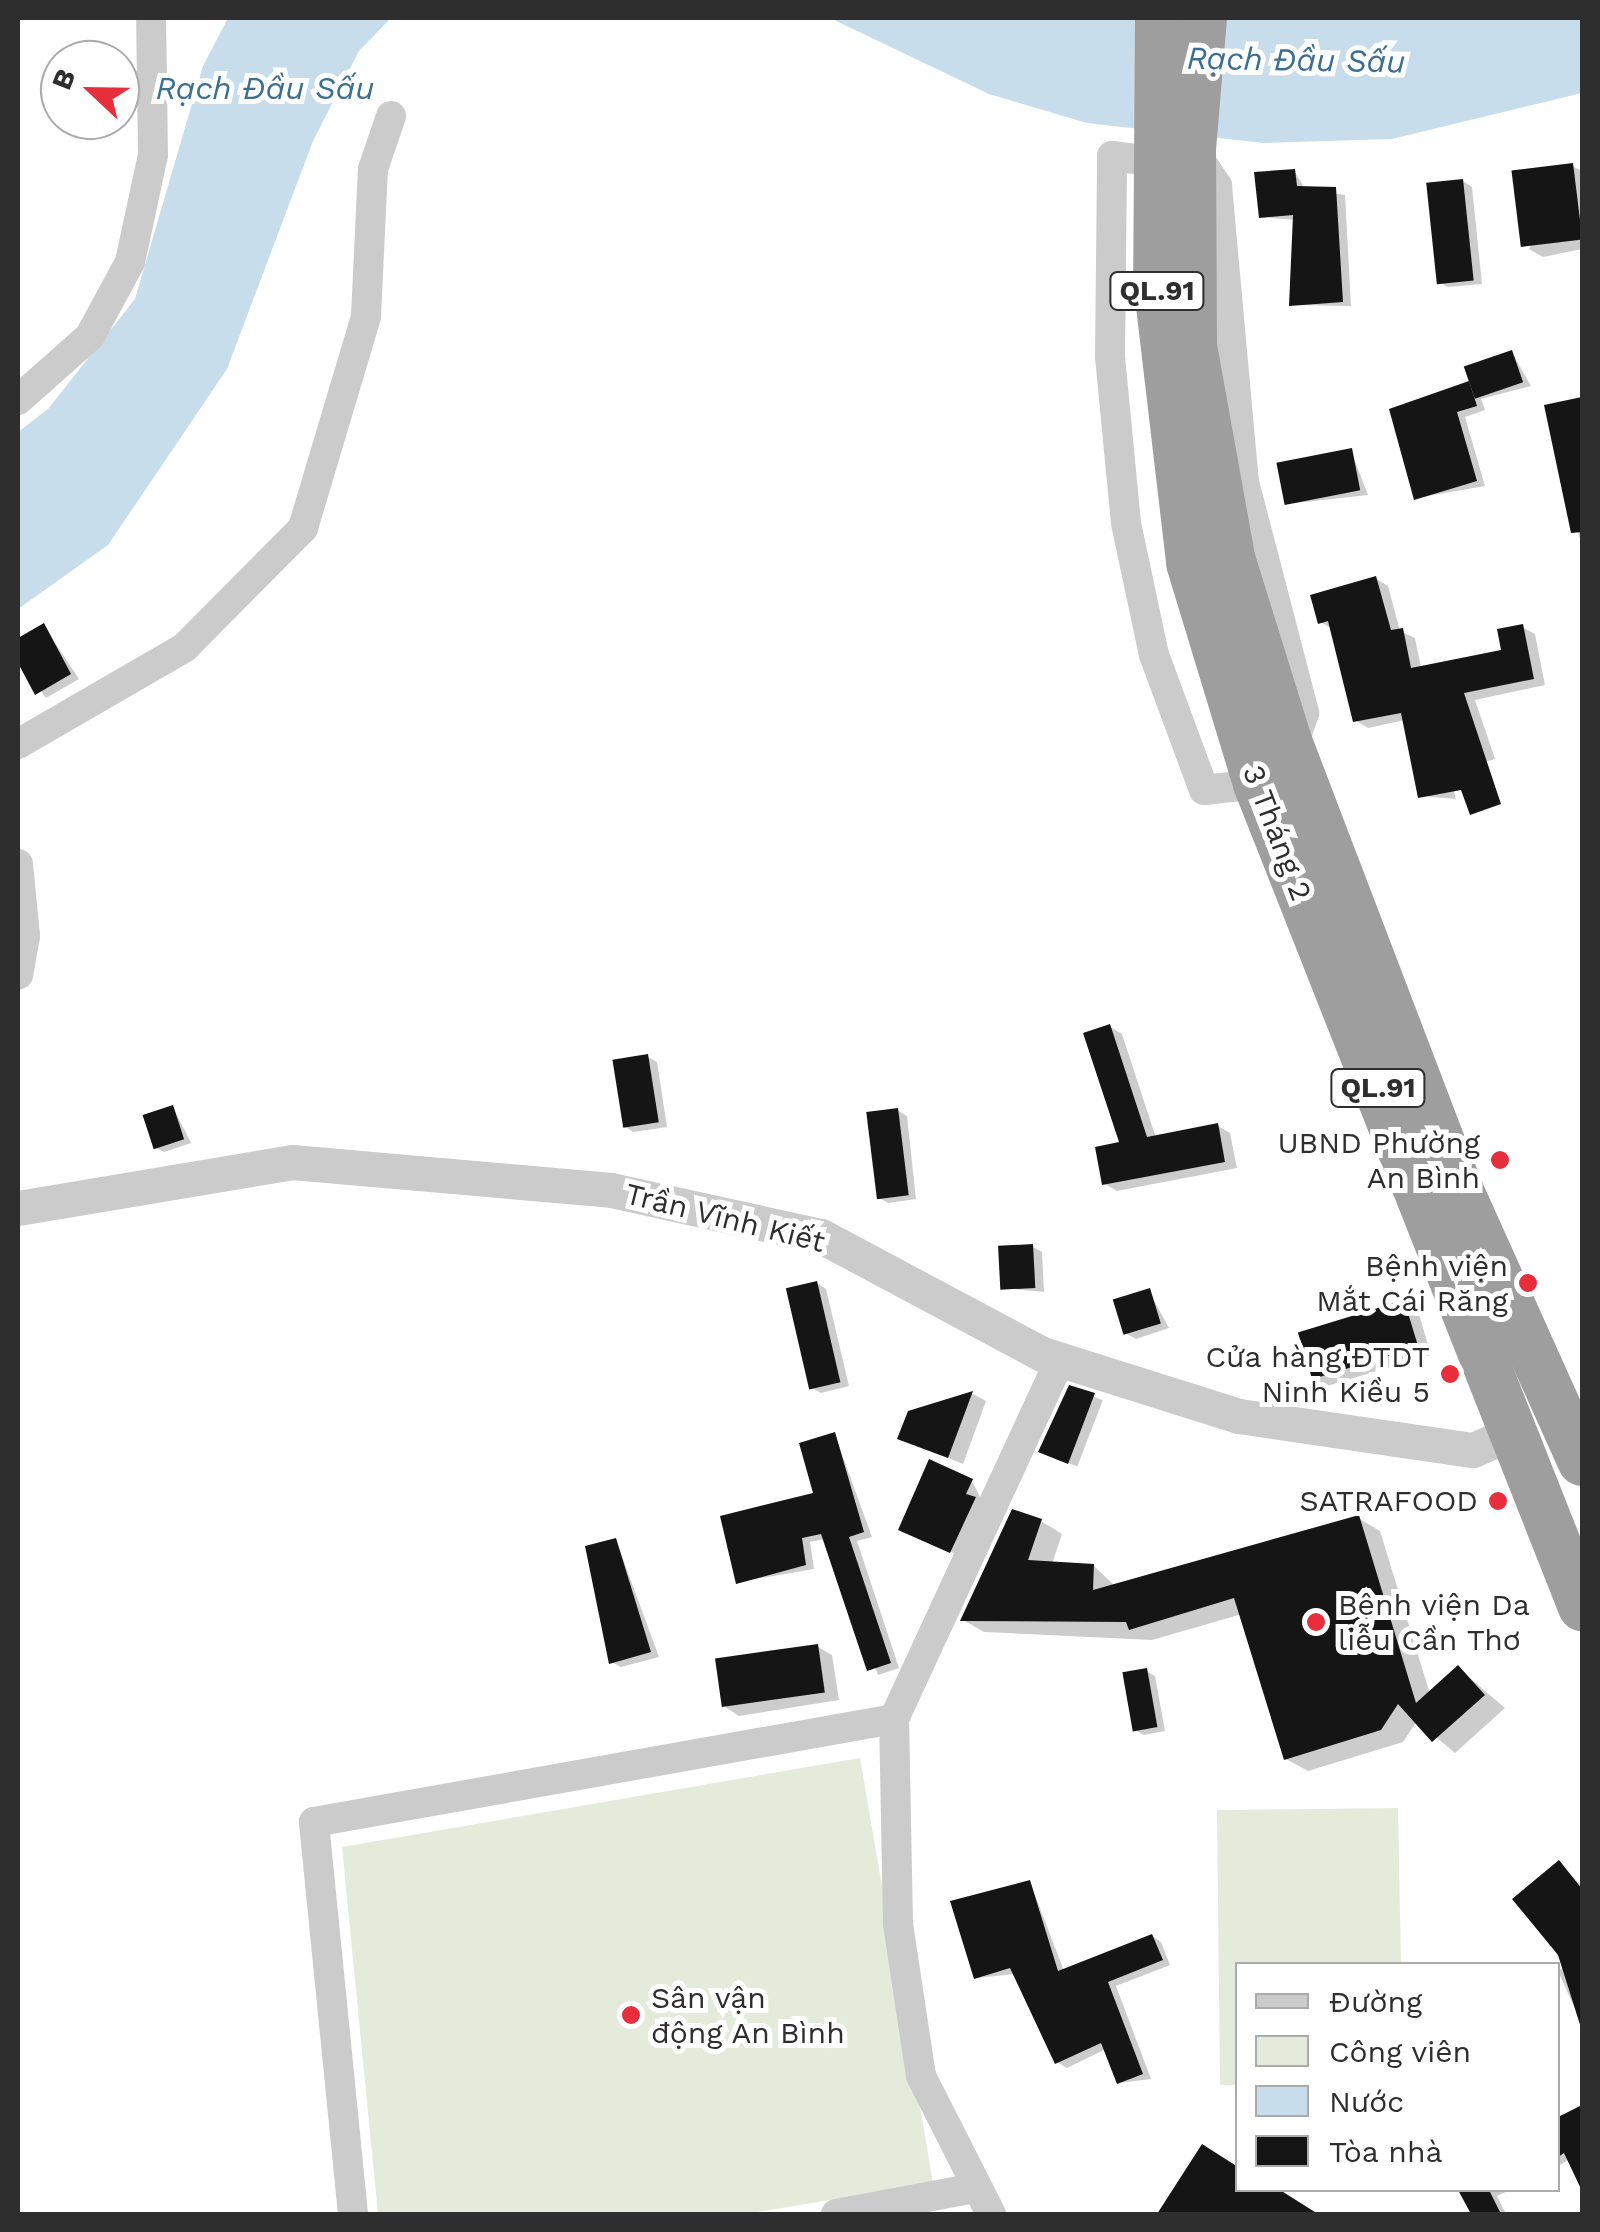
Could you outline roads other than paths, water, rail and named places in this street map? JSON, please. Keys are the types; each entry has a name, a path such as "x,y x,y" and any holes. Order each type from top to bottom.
{"highway":[{"name":"3 Tháng 2","path":"1159,18 1156,280 1257,784 1582,1607"},
{"name":"3 Tháng 2","path":"1203,18 1192,150 1193,346 1211,560 1288,740 1460,1191 1582,1462"}],"street":[{"path":"18,400 90,336 130,262 153,155 151,18"},
{"path":"18,744 186,647 304,528 366,316 373,169 390,116"},
{"path":"1257,784 1204,790 1154,655 1126,524 1112,375 1112,156 1205,168 1228,224 1228,359 1244,482 1304,714 1288,740"},
{"path":"18,864 25,936 18,974"},
{"name":"Trần Vĩnh Kiết","path":"18,1208 292,1162 611,1190 822,1236 1062,1358 1239,1416 1474,1450 1514,1432"},
{"path":"991,2214 970,2188 921,2076 898,1924 894,1718 1062,1358"},
{"path":"353,2214 314,1822 894,1718"},
{"path":"836,2214 970,2188"}],"water":[{"name":"Rạch Đầu Sấu","path":"228,18 391,18 359,51 313,141 227,369 108,545 18,609 18,432 48,409 135,299 203,66"},
{"name":"Rạch Đầu Sấu","path":"830,18 1582,18 1582,93 1392,139 1263,143 1087,123 989,94"}],"place":[{"name":"UBND Phường An Bình","path":"1500,1160"},
{"name":"Bệnh viện Mắt Cái Răng","path":"1528,1283"},
{"name":"Cửa hàng ĐTDT Ninh Kiều 5","path":"1450,1374"},
{"name":"SATRAFOOD","path":"1498,1501"},
{"name":"Bệnh viện Da liễu Cần Thơ","path":"1316,1622"},
{"name":"Sân vận động An Bình","path":"631,2015"}]}
